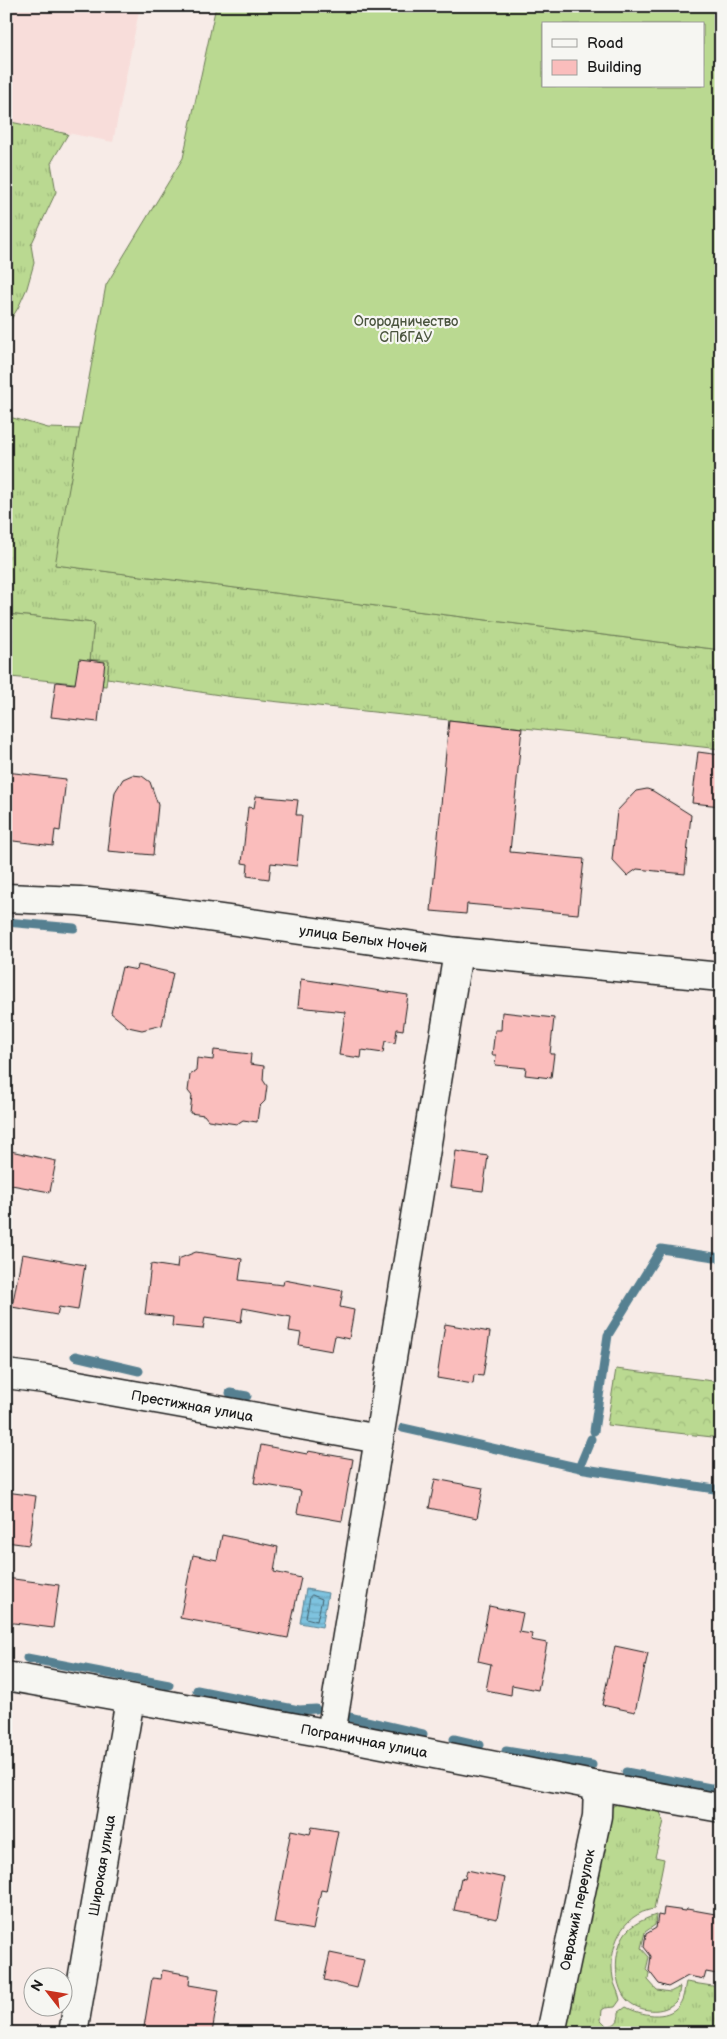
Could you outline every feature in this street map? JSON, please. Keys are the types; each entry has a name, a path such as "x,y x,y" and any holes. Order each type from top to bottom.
{"street":[{"name":"улица Белых Ночей","path":"6,898 78,901 150,909 458,952 721,977"},
{"path":"331,1734 458,952"},
{"name":"Престижная улица","path":"6,1374 44,1379 378,1440"},
{"name":"Пограничная улица","path":"6,1676 331,1734 721,1808"},
{"name":"Широкая улица","path":"73,2033 130,1699"},
{"name":"Овражий переулок","path":"551,2033 596,1816 598,1786"}],"shaded area":[{"path":"6,6 140,6 113,142 6,121"}],"green space":[{"name":"Огородничество СПбГАУ","path":"216,6 721,6 721,650 55,565 106,285 183,158"},
{"path":"6,121 68,134 51,163 56,192 31,245 34,263 27,288 18,308 6,327"},
{"path":"6,416 48,428 80,429 56,565 721,650 721,749 233,697 107,678 109,661 90,660 94,623 6,614"},
{"path":"6,614 94,623 90,660 109,660 106,686 10,677 6,683"},
{"path":"616,1369 721,1382 721,1438 607,1425"},
{"path":"622,1802 658,1808 664,1821 655,1857 664,1859 654,1909 643,1912 625,1925 615,1944 612,1967 620,2000 615,2007 602,2010 601,2020 607,2026 615,2024 618,2021 619,2012 626,2007 646,2014 661,2015 668,2013 681,2003 686,1982 719,1987 721,1980 721,2033 558,2033 605,1817 613,1806"},
{"path":"656,1915 655,1925 645,1932 641,1948 649,1957 646,1970 649,1973 648,1980 657,1990 670,1992 680,1987 676,2001 665,2008 652,2010 638,2007 627,2000 619,1984 616,1964 620,1944 629,1929 642,1920"}],"water":[{"path":"306,1589 328,1593 322,1627 300,1623"}],"building":[{"path":"79,659 105,662 98,722 51,717 56,682 75,684"},
{"path":"449,720 522,728 510,852 584,859 578,914 467,904 466,914 431,911"},
{"path":"698,752 721,755 721,806 692,803"},
{"path":"6,772 66,779 60,831 55,830 53,846 6,840"},
{"path":"132,775 142,776 150,782 158,805 153,855 108,851 115,792 123,779"},
{"path":"647,789 691,815 685,874 637,869 627,876 612,860 617,811 636,791"},
{"path":"256,796 298,800 296,815 302,815 297,866 271,863 269,879 247,876 248,864 242,863 248,807 254,808"},
{"path":"138,965 173,973 162,1025 142,1030 128,1027 111,1013 122,967 137,970"},
{"path":"301,979 408,995 403,1030 397,1029 395,1043 385,1041 383,1053 362,1050 361,1058 339,1055 345,1012 298,1007"},
{"path":"502,1012 554,1018 550,1054 554,1054 551,1078 525,1075 526,1068 495,1065 496,1055 492,1055 495,1030 501,1030"},
{"path":"214,1050 251,1054 250,1064 264,1066 263,1080 267,1086 265,1101 259,1107 257,1122 243,1120 237,1124 208,1120 204,1115 190,1113 192,1096 188,1091 190,1075 196,1071 197,1058 213,1060"},
{"path":"6,1150 56,1161 50,1192 6,1184"},
{"path":"456,1151 488,1156 483,1191 451,1187"},
{"path":"196,1252 242,1259 239,1280 283,1285 284,1280 343,1291 340,1307 354,1310 349,1339 335,1336 332,1351 299,1345 301,1333 289,1331 291,1317 243,1308 241,1322 205,1317 203,1329 172,1326 173,1317 145,1314 151,1264 177,1268 178,1259"},
{"path":"22,1254 85,1265 78,1310 59,1307 57,1315 12,1307"},
{"path":"445,1324 490,1332 483,1376 474,1375 473,1384 437,1378"},
{"path":"261,1445 307,1454 308,1451 353,1459 342,1521 297,1513 301,1491 254,1483"},
{"path":"435,1479 483,1488 477,1518 429,1508"},
{"path":"6,1492 36,1496 29,1545 6,1542"},
{"path":"222,1535 278,1547 274,1572 301,1578 288,1638 180,1618 193,1555 217,1560"},
{"path":"6,1578 59,1585 53,1628 6,1622"},
{"path":"489,1606 523,1613 519,1632 532,1634 531,1640 547,1643 538,1690 512,1685 511,1695 486,1690 491,1664 478,1661"},
{"path":"615,1646 648,1653 635,1712 602,1705"},
{"path":"312,1827 338,1831 326,1891 321,1890 313,1930 274,1923 291,1830 310,1834"},
{"path":"467,1870 505,1878 497,1919 454,1910 461,1878 465,1879"},
{"path":"664,1908 686,1911 687,1909 721,1915 721,1955 717,1974 706,1972 704,1979 688,1976 668,1987 659,1984 649,1971 651,1956 644,1947 646,1934 656,1928 658,1915 663,1916"},
{"path":"330,1953 364,1960 357,1988 324,1980"},
{"path":"162,1970 190,1975 189,1985 219,1990 212,2033 143,2033 152,1978 161,1979"}],"waterway":[{"path":"6,650 8,640"},
{"path":"6,922 74,928"},
{"path":"594,1431 608,1335 661,1249 721,1258"},
{"path":"75,1356 139,1371"},
{"path":"230,1393 247,1396"},
{"path":"403,1428 585,1469 721,1490"},
{"path":"579,1468 591,1439"},
{"path":"27,1658 169,1685"},
{"path":"197,1690 299,1710 316,1709"},
{"path":"349,1717 423,1734"},
{"path":"454,1739 480,1745"},
{"path":"506,1751 592,1765"},
{"path":"626,1772 721,1790"}]}
